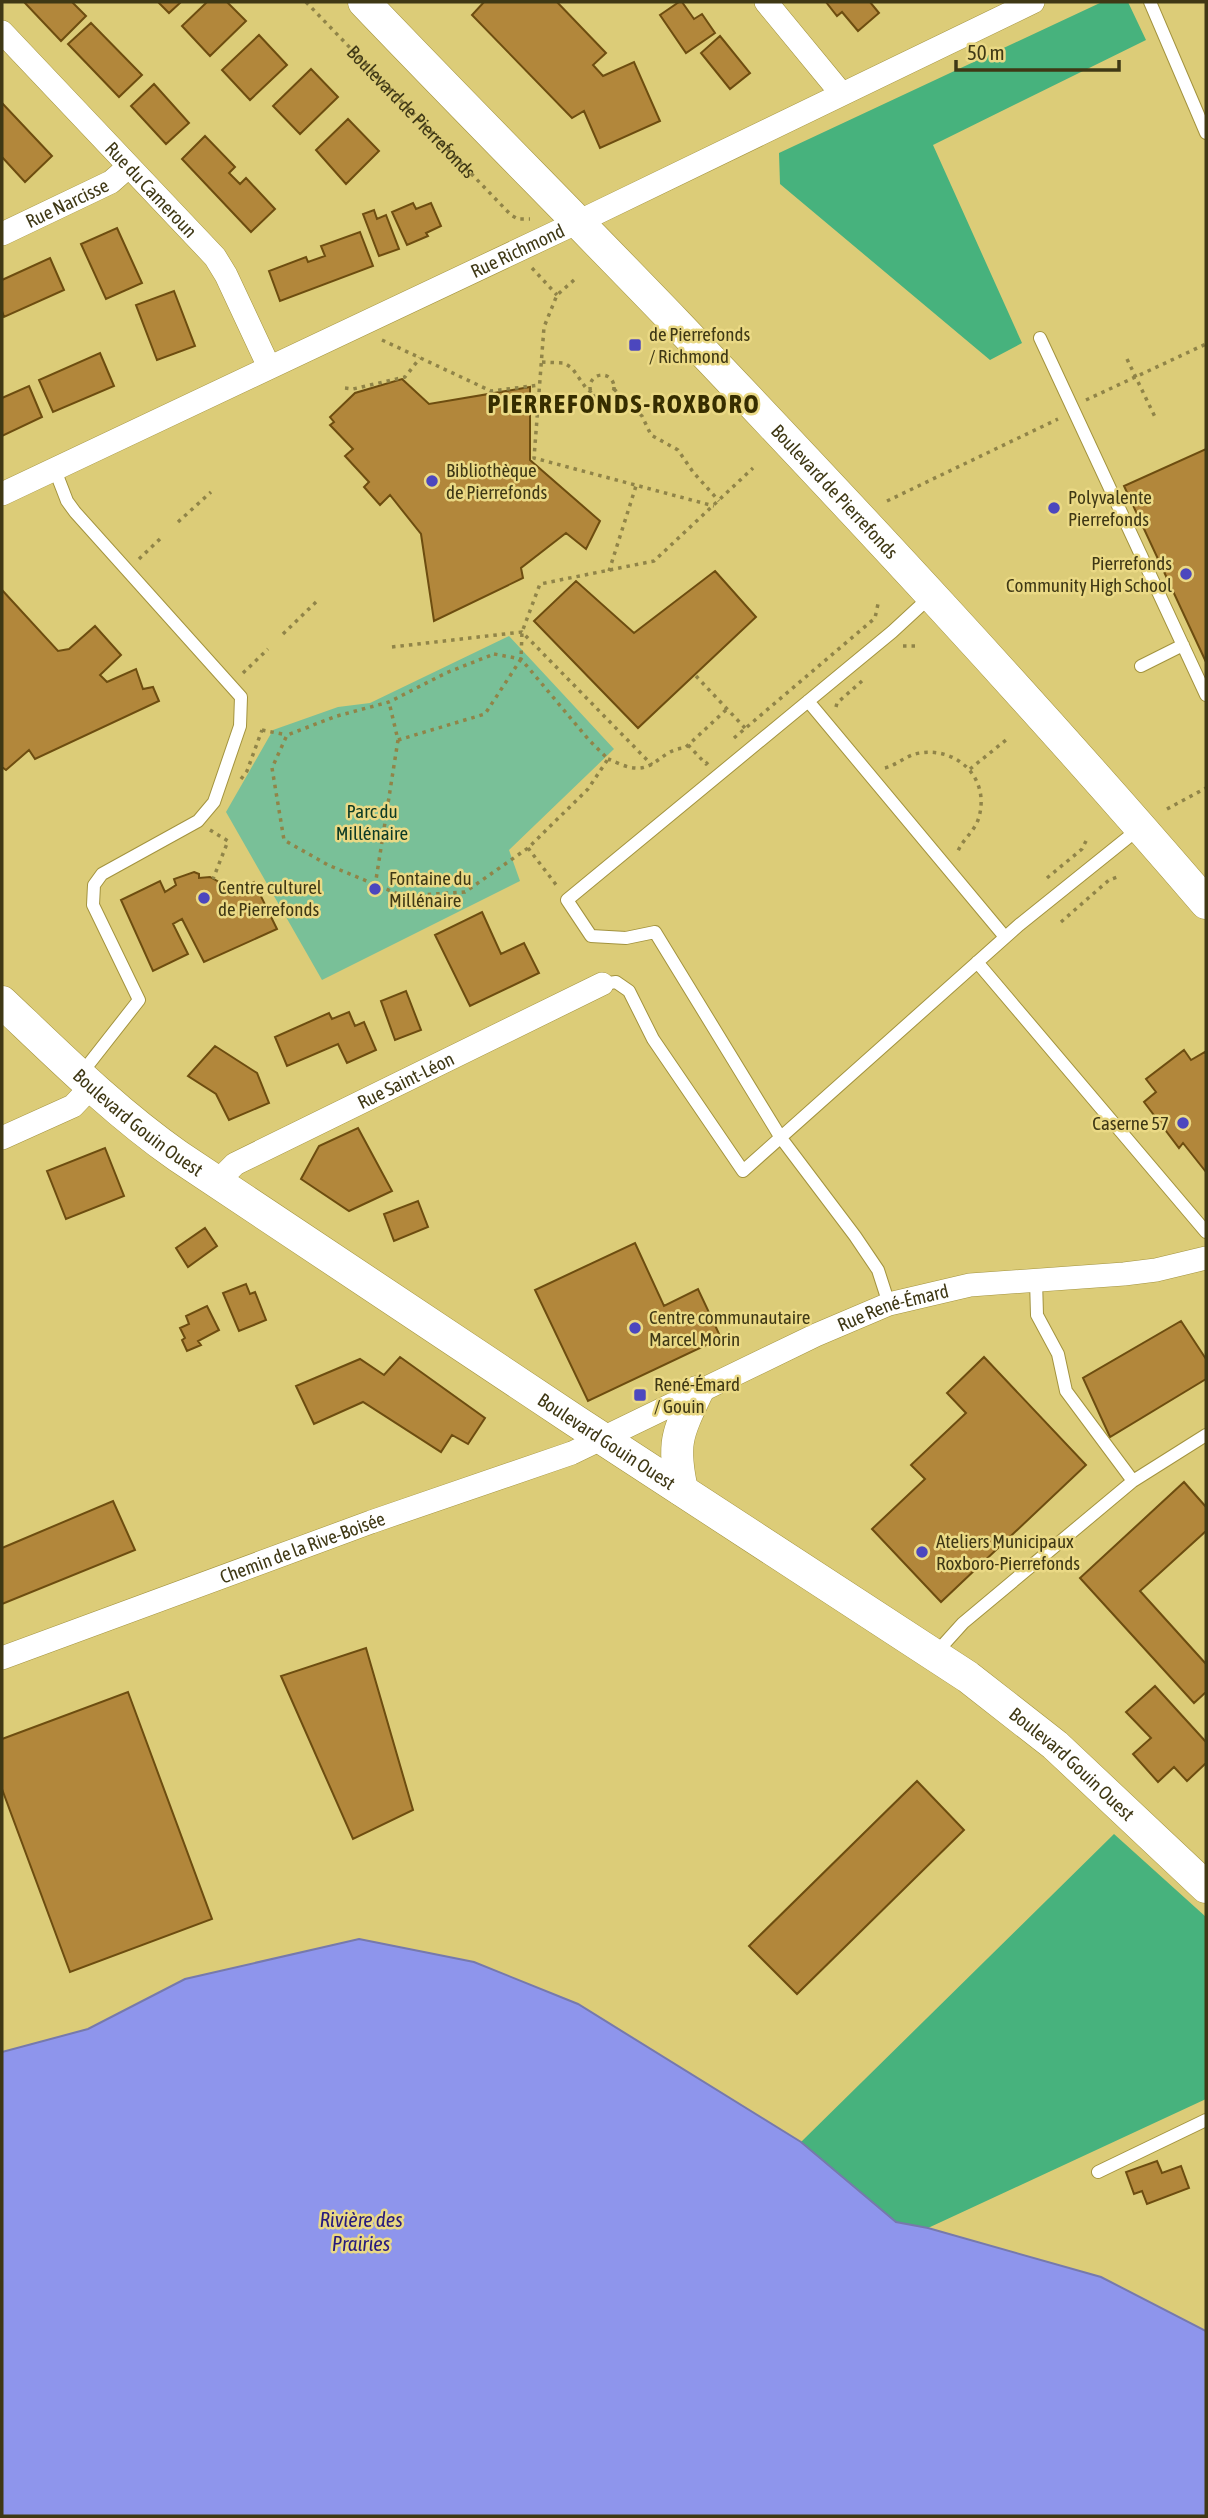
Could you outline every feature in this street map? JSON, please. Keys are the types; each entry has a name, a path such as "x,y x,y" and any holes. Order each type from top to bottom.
{"street":[{"name":"Boulevard de Pierrefonds","path":"364,2 683,331 932,596 1141,827 1206,903"},
{"path":"766,2 841,93"},
{"name":"Rue Richmond","path":"2,494 578,222 1033,2"},
{"name":"Rue du Cameroun","path":"2,32 215,257 269,367"},
{"name":"Rue Narcisse","path":"2,234 111,182 128,167"},
{"name":"Rue Saint-Léon","path":"216,1183 235,1164 602,984"},
{"name":"Boulevard Gouin Ouest","path":"2,1002 131,1122 216,1183 979,1686 1055,1745 1203,1878"},
{"path":"2,1138 73,1106 85,1082"},
{"name":"Rue René-Émard","path":"602,1438 816,1335 889,1304 970,1285 1090,1278 1156,1270 1206,1258"},
{"path":"682,1490 677,1468 677,1441 697,1392"},
{"name":"Chemin de la Rive-Boisée","path":"2,1658 371,1522 523,1472 602,1438"}],"lane":[{"path":"1150,2 1206,133"},
{"path":"1040,338 1206,695"},
{"path":"54,470 67,501 75,512 241,696 240,726 214,802 198,821 102,874 94,885 93,905 139,1000 85,1082"},
{"path":"889,1304 878,1270 781,1138 655,932 626,937 591,936 567,900 932,596"},
{"path":"1142,666 1183,645"},
{"path":"808,701 1004,937"},
{"path":"602,984 617,982 629,991 653,1039 743,1171 1004,937 1141,827"},
{"path":"977,962 1206,1232"},
{"path":"1036,1280 1037,1315 1058,1354 1066,1391 1133,1482"},
{"path":"934,1654 963,1623 1133,1482 1206,1435"},
{"path":"1098,2172 1206,2120"}],"path":[{"name":"Boulevard de Pierrefonds","path":"306,2 511,215 518,219"},
{"path":"532,268 557,295"},
{"path":"574,279 557,295 544,327 534,458 714,506"},
{"path":"381,340 491,391 540,385"},
{"path":"1081,402 1206,344"},
{"path":"345,388 353,389 405,377 420,358"},
{"path":"1127,359 1155,417"},
{"path":"542,362 564,363 572,368 606,405 631,407"},
{"path":"596,397 590,387 596,377 607,376 613,381 614,389 642,416 651,435 678,450 719,501"},
{"path":"596,397 607,397 614,389"},
{"path":"887,501 1061,418"},
{"path":"398,740 485,714 521,659 522,632 540,584 654,561 753,468"},
{"path":"609,571 636,486"},
{"path":"178,522 211,492"},
{"path":"137,560 162,537"},
{"path":"283,634 316,602"},
{"path":"725,746 876,618 878,604"},
{"path":"392,647 522,632"},
{"path":"522,632 652,765"},
{"path":"902,647 918,646"},
{"path":"241,674 268,649"},
{"path":"240,726 287,735 337,716 389,702 446,673 494,654 521,659 608,759 635,768 652,765 672,748 685,748 727,709"},
{"path":"696,676 745,728"},
{"path":"835,713 837,703 865,679"},
{"path":"375,886 398,740 389,702"},
{"path":"287,735 272,768 284,840 328,865 403,896 465,892 528,848 588,789 608,759"},
{"path":"970,769 1006,740"},
{"path":"688,745 706,764 716,755"},
{"path":"881,769 890,767 908,755 932,752 946,754 970,769 977,783 980,814 966,841"},
{"path":"1167,809 1206,788"},
{"path":"202,825 228,841 213,878"},
{"path":"1041,883 1082,849 1088,837"},
{"path":"528,848 548,874"},
{"path":"1061,922 1109,880 1120,876"}],"green space":[{"path":"1102,2 1128,2 1146,40 933,145 1022,343 990,360 780,184 779,153"},
{"name":"Parc du Millénaire","path":"509,636 614,749 509,850 520,881 322,980 226,812 273,730 338,707 370,703"},
{"path":"1114,1834 1206,1917 1206,2099 928,2228 896,2222 801,2142"}],"water":[{"name":"Rivière des Prairies","path":"359,1939 474,1962 578,2004 801,2142 896,2222 928,2228 1101,2277 1206,2331 1206,2516 2,2516 2,2052 88,2029 185,1979"}],"building":[{"path":"24,2 72,2 86,16 61,41"},
{"path":"158,2 181,2 169,13"},
{"path":"207,2 227,2 246,21 210,56 182,26"},
{"path":"484,2 557,2 606,53 593,65 603,76 634,62 660,121 600,148 584,111 572,118 472,15"},
{"path":"682,2 694,19 702,14 715,33 686,53 660,15"},
{"path":"826,2 870,2 879,13 858,31 842,12 837,16"},
{"path":"91,23 142,75 119,97 68,44"},
{"path":"259,35 287,65 250,100 222,70"},
{"path":"720,36 750,73 730,89 701,53"},
{"path":"311,69 338,97 300,134 273,106"},
{"path":"154,84 189,123 166,144 131,106"},
{"path":"2,103 52,156 25,182 2,157"},
{"path":"348,119 379,151 346,184 316,150"},
{"path":"205,136 235,167 229,173 240,184 246,178 275,209 251,232 182,159"},
{"path":"413,203 416,209 431,203 441,226 426,233 428,236 407,245 392,212"},
{"path":"374,210 377,219 386,215 399,249 379,256 363,214"},
{"path":"117,228 142,283 106,299 81,244"},
{"path":"360,232 373,266 280,301 269,271 306,257 308,262 325,256 321,246"},
{"path":"50,258 64,290 4,317 2,280"},
{"path":"174,291 195,346 157,360 136,305"},
{"path":"100,353 114,386 53,412 39,380"},
{"path":"402,379 429,404 530,387 530,460 600,521 586,549 566,533 521,568 523,578 434,621 421,534 390,495 380,505 364,487 369,482 345,456 353,449 330,425 334,422 330,417 355,393"},
{"path":"29,386 42,417 2,436 2,398"},
{"name":"Pierrefonds Community High School","path":"1206,449 1206,662 1124,486"},
{"path":"715,571 756,617 638,728 534,621 576,581 634,633"},
{"path":"2,590 58,651 69,649 95,626 121,655 100,675 107,682 136,669 143,689 153,687 159,701 35,759 29,750 6,770 2,767"},
{"path":"194,872 199,874 199,878 210,877 219,882 228,894 254,882 277,929 204,962 182,919 173,924 188,954 153,971 121,900 160,881 165,892 176,885 174,879"},
{"path":"482,912 501,954 524,943 539,973 470,1006 435,935"},
{"path":"406,991 421,1030 395,1040 381,1001"},
{"path":"349,1012 355,1026 364,1022 376,1050 347,1063 338,1044 287,1066 275,1037 329,1013 332,1019"},
{"path":"215,1046 257,1073 269,1103 229,1120 216,1094 188,1076"},
{"name":"Caserne 57","path":"1184,1050 1191,1060 1205,1052 1206,1054 1206,1172 1183,1143 1179,1148 1144,1102 1156,1092 1146,1079"},
{"path":"358,1128 392,1191 349,1211 301,1179 319,1146"},
{"path":"105,1148 124,1196 66,1219 47,1171"},
{"path":"418,1201 428,1227 394,1241 384,1214"},
{"path":"205,1228 217,1246 188,1267 176,1248"},
{"name":"Centre communautaire Marcel Morin","path":"635,1243 664,1306 698,1289 721,1338 588,1401 535,1290"},
{"path":"246,1284 250,1294 255,1292 266,1320 239,1331 223,1293"},
{"path":"207,1306 219,1330 198,1341 201,1345 187,1351 180,1328 189,1324 186,1316"},
{"path":"1181,1321 1206,1359 1206,1379 1110,1437 1083,1378"},
{"path":"400,1357 485,1418 468,1444 452,1435 441,1452 363,1402 314,1424 296,1386 360,1359 384,1375"},
{"path":"984,1357 1086,1465 941,1602 872,1529 925,1479 911,1465 966,1413 947,1393"},
{"path":"1184,1482 1206,1507 1206,1531 1140,1591 1206,1664 1206,1692 1194,1703 1080,1578"},
{"path":"113,1501 135,1550 2,1604 2,1548"},
{"path":"366,1648 413,1810 353,1839 281,1676"},
{"path":"1155,1686 1206,1742 1206,1763 1187,1781 1174,1767 1158,1782 1133,1754 1151,1738 1126,1712"},
{"path":"128,1692 212,1919 70,1972 2,1789 2,1739"},
{"path":"917,1781 964,1830 797,1994 749,1946"},
{"path":"1157,2161 1162,2173 1181,2166 1189,2188 1147,2204 1142,2191 1134,2194 1126,2172"}],"place":[{"name":"de Pierrefonds / Richmond","path":"635,345"},
{"name":"Bibliothèque de Pierrefonds","path":"432,481"},
{"name":"Polyvalente Pierrefonds","path":"1054,508"},
{"name":"Pierrefonds Community High School","path":"1186,574"},
{"name":"Fontaine du Millénaire","path":"375,889"},
{"name":"Centre culturel de Pierrefonds","path":"204,898"},
{"name":"Caserne 57","path":"1183,1123"},
{"name":"Centre communautaire Marcel Morin","path":"635,1328"},
{"name":"René-Émard / Gouin","path":"640,1395"},
{"name":"Ateliers Municipaux Roxboro-Pierrefonds","path":"922,1552"}],"district":[{"name":"PIERREFONDS-ROXBORO","path":"624,404"}]}
